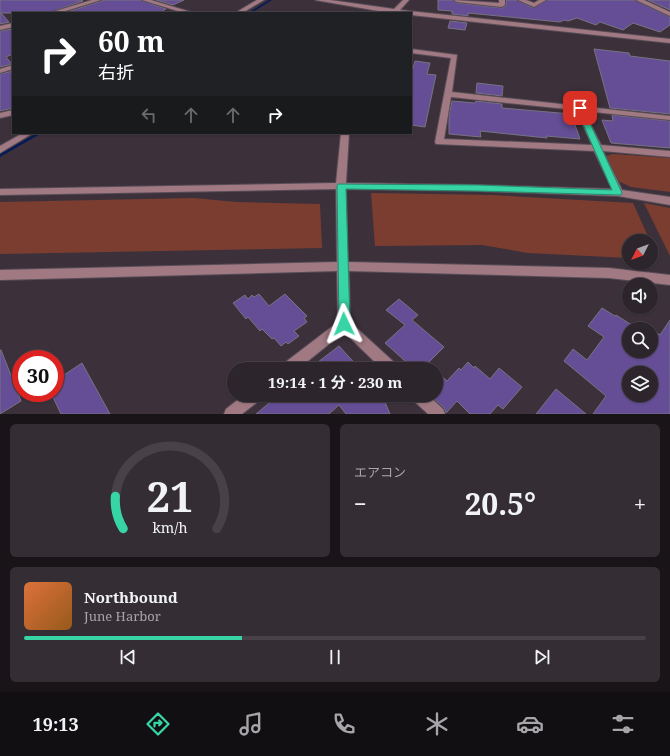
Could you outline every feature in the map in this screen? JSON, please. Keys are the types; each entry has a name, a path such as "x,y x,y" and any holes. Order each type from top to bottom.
{"street":[{"path":"56,12 98,0"},
{"path":"145,0 186,12"},
{"path":"240,12 262,0"},
{"path":"318,0 393,12 502,4 502,0"},
{"path":"393,12 406,0"},
{"path":"521,0 534,4 543,0"},
{"path":"639,0 670,14"},
{"path":"461,6 670,41"},
{"path":"167,12 173,9"},
{"path":"0,28 12,25"},
{"path":"412,51 454,56 439,142 598,148 670,154"},
{"path":"0,71 12,67"},
{"path":"448,94 670,118"},
{"path":"580,108 618,193"},
{"path":"0,116 12,112"},
{"path":"0,150 27,134"},
{"path":"345,134 342,186 344,324 384,362"},
{"path":"0,192 342,186 478,188 618,193 670,202"},
{"path":"1,277 343,266 610,273 670,280"},
{"path":"297,362 344,324"},
{"path":"231,414 246,402"},
{"path":"425,402 438,414"}],"shaded area":[{"path":"613,154 670,158 670,192 631,187 618,181 606,156"},
{"path":"371,193 491,195 633,203 647,234 622,234 622,258 528,253 482,245 375,246"},
{"path":"194,198 236,202 320,204 322,248 0,254 0,202"},
{"path":"644,203 670,208 670,256"}],"building":[{"path":"0,0 83,1 51,12 1,13 9,22 0,24"},
{"path":"105,0 141,0 166,9 160,12 67,12"},
{"path":"156,0 184,0 173,5"},
{"path":"438,0 453,0 457,3 502,8 506,6 506,0 517,0 533,8 547,0 635,0 670,17 670,25 660,32 633,23 623,30 600,22 596,25 577,18 560,22 468,13 468,16 452,14 452,11 438,10"},
{"path":"648,0 670,0 670,10"},
{"path":"450,21 467,23 465,30 448,28"},
{"path":"12,29 12,54 6,57 12,64 0,67 0,31"},
{"path":"594,49 629,53 630,56 670,61 670,114 610,108"},
{"path":"415,61 430,63 427,74 436,75 425,127 412,125 412,72"},
{"path":"12,71 12,108 0,111 0,74"},
{"path":"477,83 503,86 502,96 476,93"},
{"path":"452,101 475,103 476,101 502,104 502,108 571,114 580,139 546,136 547,138 480,131 481,137 449,134 449,117"},
{"path":"612,115 670,121 670,148 611,143 602,120 613,121"},
{"path":"259,294 269,306 285,294 307,316 304,318 307,322 294,331 299,336 288,344 286,342 281,346 274,338 272,339 262,329 260,331 248,317 246,319 233,303 245,295 248,299 252,295 254,297"},
{"path":"399,299 418,315 412,320 444,347 429,362 406,362 385,343 405,325 386,310"},
{"path":"602,308 627,322 622,322 622,358 658,358 658,334 660,335 670,320 670,414 593,414 606,396 564,361 573,349 587,360 604,337 588,326"},
{"path":"339,346 354,362 318,362"},
{"path":"1,350 12,378 12,402 19,402 0,414"},
{"path":"468,362 490,379 499,368 522,387 503,409 498,405 490,414 470,414 457,401 446,413 444,408 437,402 443,402 443,377 447,381 459,368 461,370"},
{"path":"82,363 110,414 61,414 55,402 64,402 64,375"},
{"path":"556,389 586,414 536,414"},
{"path":"271,402 385,402 390,414 346,414 339,405 329,414 256,414"}],"waterway":[{"path":"251,12 271,0"},
{"path":"0,156 38,134"}],"route":[{"path":"344,324 342,186 478,188 618,193 580,108"}]}
